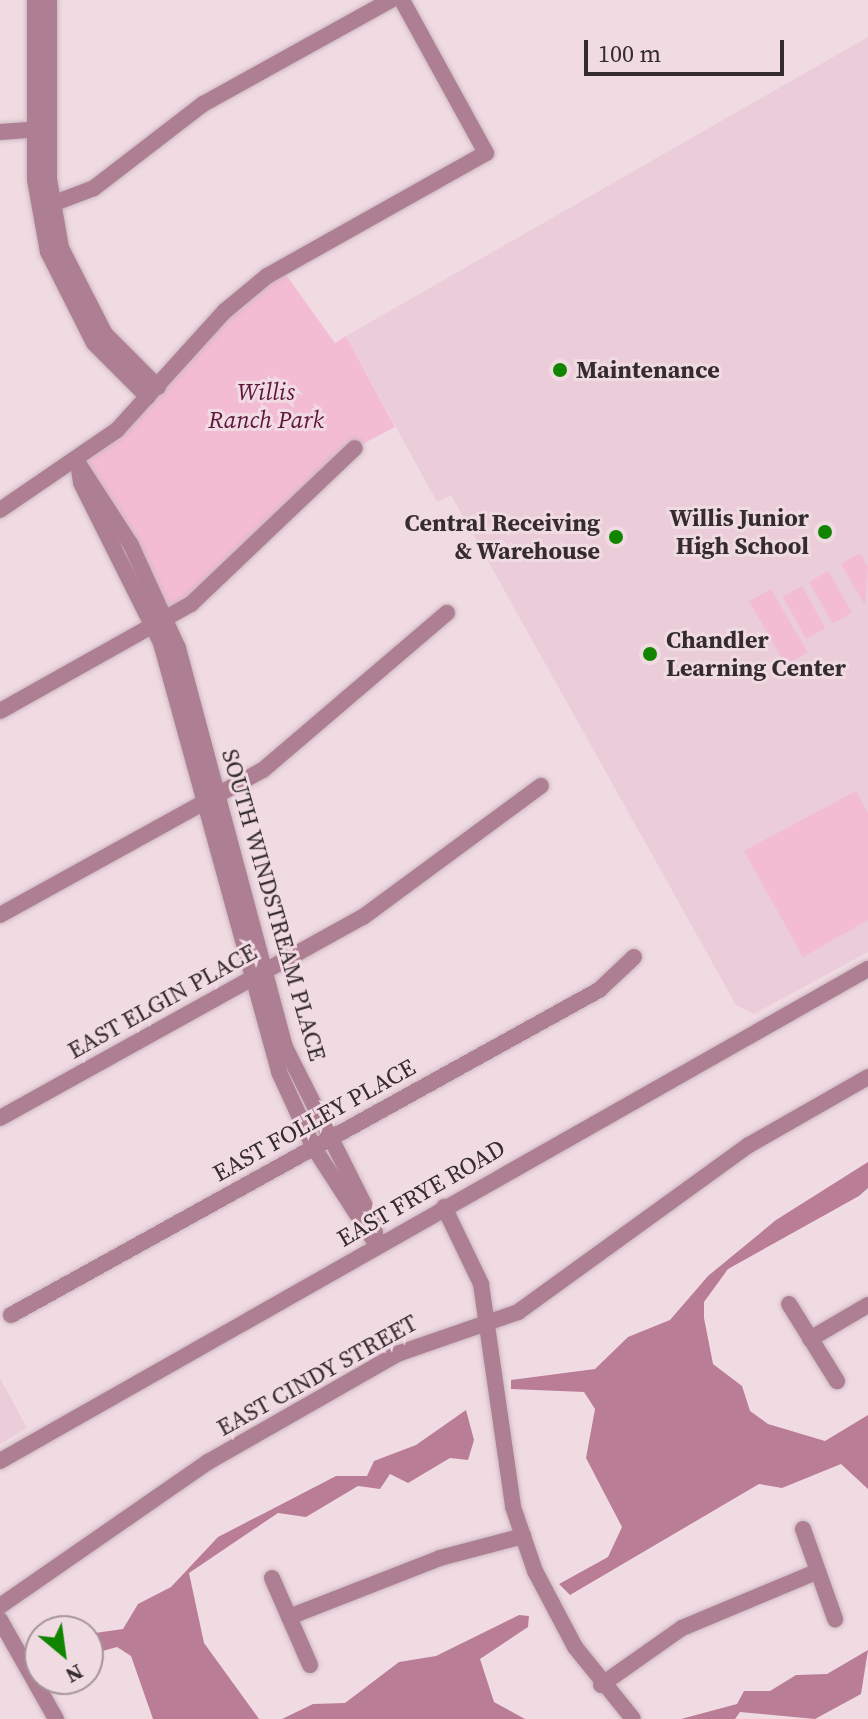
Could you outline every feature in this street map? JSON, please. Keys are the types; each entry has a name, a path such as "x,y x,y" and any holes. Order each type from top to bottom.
{"street":[{"path":"35,0 44,206 86,305 153,392"},
{"path":"41,129 49,0"},
{"path":"44,206 94,188 203,104 391,0"},
{"path":"0,510 78,463 153,392 225,311 267,276 486,153 402,0"},
{"path":"0,132 41,129"},
{"path":"0,711 161,624 232,571 355,448"},
{"name":"SOUTH WINDSTREAM PLACE","path":"78,463 124,532 161,624 258,975 279,1072 377,1245"},
{"path":"0,915 211,799 297,746 447,613"},
{"name":"EAST ELGIN PLACE","path":"0,1118 258,975 424,878 541,786"},
{"name":"EAST FOLLEY PLACE","path":"11,1315 599,990 634,957"},
{"name":"EAST FRYE ROAD","path":"0,1461 868,969"},
{"name":"EAST CINDY STREET","path":"0,1606 208,1462 397,1354 489,1322 545,1295 749,1145 868,1077"},
{"path":"444,1207 481,1284 489,1322 504,1457 523,1536 553,1612 601,1685 633,1719"},
{"path":"789,1304 837,1381"},
{"path":"810,1339 868,1305"},
{"path":"803,1529 835,1619"},
{"path":"289,1617 440,1558 523,1536"},
{"path":"601,1685 682,1628 818,1571"},
{"path":"272,1578 310,1665"},
{"path":"0,1620 56,1719"}],"shaded area":[{"path":"868,37 868,952 754,1014 736,1005 451,495 437,502 346,336"},
{"path":"868,1162 868,1188 859,1196 728,1269 704,1302 704,1318 713,1364 742,1386 750,1411 768,1424 825,1441 868,1415 868,1489 841,1464 782,1488 759,1484 570,1595 559,1584 608,1557 622,1527 586,1458 595,1409 584,1392 511,1389 511,1380 595,1369 628,1337 670,1320 708,1276 776,1220"},
{"path":"0,1378 27,1428 0,1444"},
{"path":"466,1410 474,1440 468,1460 450,1458 408,1483 390,1474 380,1489 358,1486 306,1517 278,1513 189,1573 204,1643 259,1719 153,1719 131,1656 117,1647 104,1651 104,1632 123,1629 138,1604 171,1587 218,1537 336,1476 367,1476 374,1461 416,1445"},
{"path":"519,1615 529,1616 528,1627 480,1659 494,1702 525,1719 282,1719 313,1704 345,1703 399,1662 436,1656"},
{"path":"868,1650 861,1694 815,1719 740,1712 735,1719 681,1719 737,1704 744,1691 770,1691 796,1675 827,1674"}],"green space":[{"name":"Willis Ranch Park","path":"281,268 335,343 346,336 395,427 355,448 161,625 78,463"},
{"path":"860,553 868,567 865,605 841,564"},
{"path":"828,571 852,613 833,624 809,582"},
{"path":"802,586 825,628 806,639 783,597"},
{"path":"771,589 808,652 786,665 749,602"},
{"path":"856,791 868,813 868,920 803,957 744,851"}],"place":[{"name":"Maintenance","path":"560,370"},
{"name":"Willis Junior High School","path":"825,532"},
{"name":"Central Receiving & Warehouse","path":"616,537"},
{"name":"Chandler Learning Center","path":"650,654"}]}
